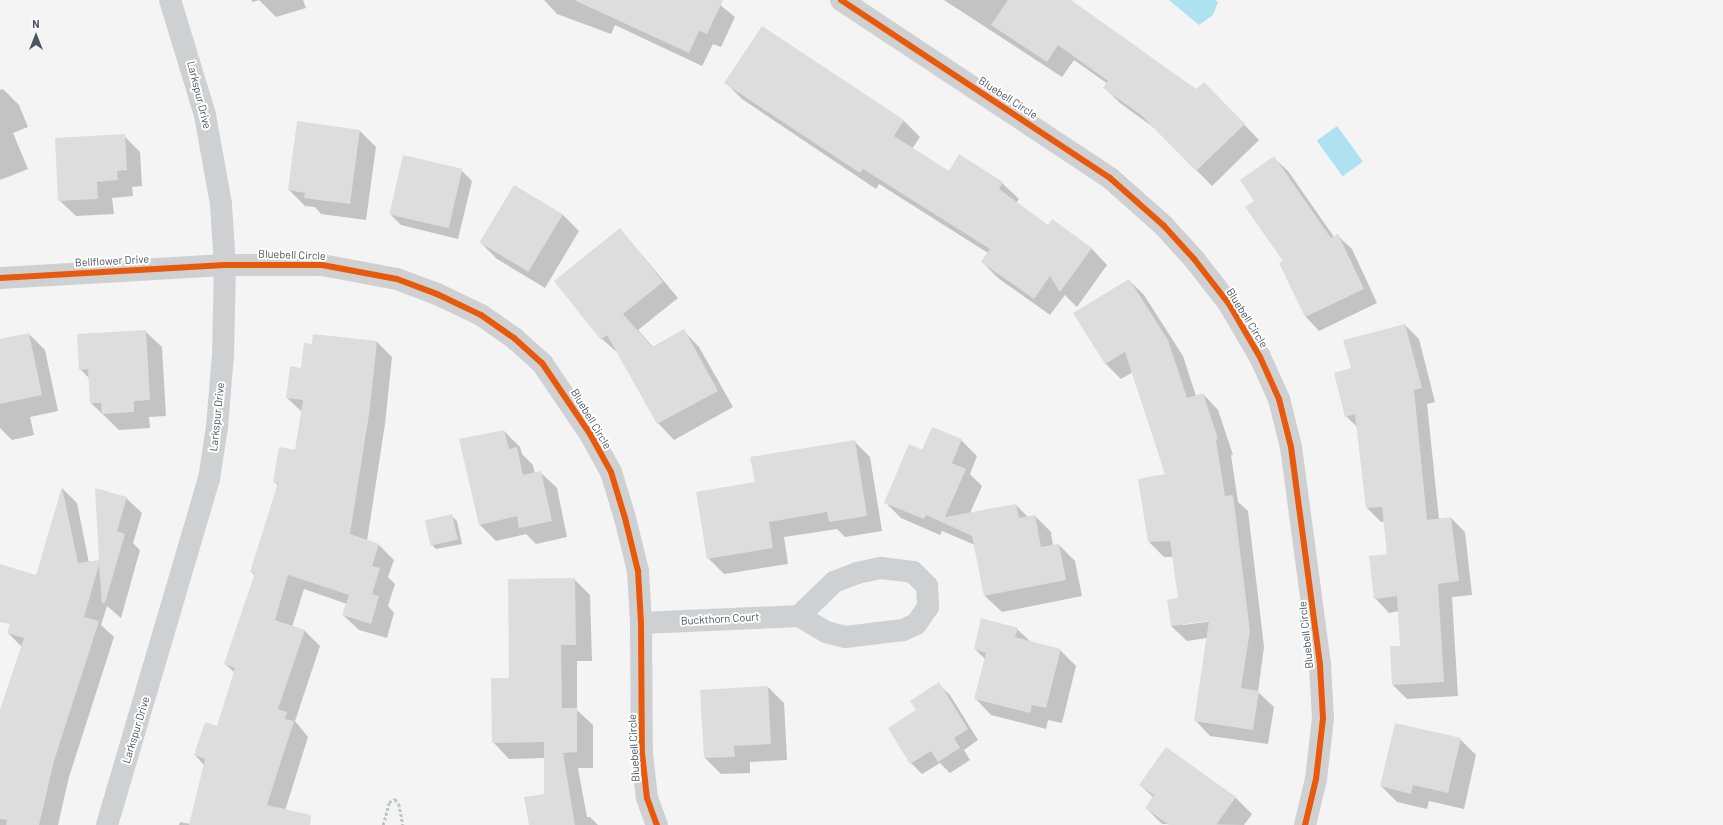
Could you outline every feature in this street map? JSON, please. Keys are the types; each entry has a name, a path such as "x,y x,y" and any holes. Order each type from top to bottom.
{"street":[{"name":"Larkspur Drive","path":"107,825 209,479 217,426 223,354 225,265 221,204 205,115 170,0"},
{"name":"Bluebell Circle","path":"841,0 1110,178 1164,226 1194,259 1230,304 1260,357 1279,399 1291,447 1320,665 1323,718 1316,779 1305,825"},
{"name":"Bellflower Drive","path":"0,278 225,265"},
{"name":"Bluebell Circle","path":"225,265 322,265 397,279 437,294 481,315 514,338 542,364 564,394 611,472 638,571 641,623 642,753 647,798 657,825"},
{"path":"881,568 904,569 921,578 927,586 928,607 922,619 903,630 845,637 826,632 800,616 834,582 857,572 881,568"},
{"name":"Buckthorn Court","path":"641,623 800,616"}],"path":[{"path":"383,825 390,802 395,799 399,804 403,825"}],"water":[{"path":"1169,0 1215,0 1218,2 1213,15 1199,25"},
{"path":"1337,126 1363,162 1343,176 1317,141"}],"building":[{"path":"574,0 723,0 707,34 699,31 689,53"},
{"path":"1008,0 1071,0 1196,89 1204,82 1245,124 1196,171 1141,115 1103,88 1108,81 1058,45 1047,62 991,25"},
{"path":"762,26 904,120 894,136 949,171 959,154 1003,182 999,189 1048,225 1052,219 1092,248 1060,292 1050,276 1034,299 981,262 990,249 863,169 860,173 724,83"},
{"path":"297,121 360,130 350,204 304,198 305,193 288,190"},
{"path":"125,134 127,170 117,171 118,180 97,182 98,199 58,201 55,138"},
{"path":"403,155 462,169 449,228 389,214"},
{"path":"1274,156 1331,238 1338,234 1364,289 1305,317 1279,263 1283,261 1245,207 1254,201 1240,180"},
{"path":"514,185 563,214 528,272 479,242"},
{"path":"620,228 663,282 623,314 652,347 684,329 718,391 657,424 607,335 601,340 554,281"},
{"path":"1129,279 1168,340 1187,398 1203,393 1218,439 1216,440 1225,496 1233,495 1250,631 1241,688 1259,691 1253,730 1194,721 1209,621 1171,626 1167,600 1178,598 1170,541 1148,542 1138,479 1165,474 1125,352 1105,364 1073,313"},
{"path":"1405,324 1422,388 1414,390 1427,520 1451,517 1459,581 1438,584 1444,682 1392,685 1390,646 1400,646 1397,596 1374,599 1369,556 1387,554 1382,507 1366,508 1355,414 1345,417 1334,373 1351,368 1343,340"},
{"path":"146,330 150,400 134,401 134,412 102,414 101,403 90,403 88,369 79,370 77,334"},
{"path":"29,333 42,395 0,404 0,339"},
{"path":"313,334 377,341 370,408 350,534 379,544 372,566 380,568 372,594 379,596 371,624 342,615 349,595 288,575 275,620 305,630 278,709 287,712 285,719 294,721 267,805 311,815 310,825 189,825 205,759 194,755 205,722 217,726 235,668 224,664 255,573 250,572 278,483 273,482 279,447 295,450 303,400 286,398 290,366 301,368 304,343 312,344"},
{"path":"932,427 962,439 952,463 966,469 945,517 1016,504 1019,518 1035,515 1041,547 1059,544 1066,580 984,596 972,536 926,515 924,519 884,503 909,444 922,450"},
{"path":"504,430 509,449 517,447 523,475 541,471 552,521 519,528 517,516 479,525 459,439"},
{"path":"855,440 867,516 829,522 827,512 769,522 773,548 707,559 696,492 755,482 750,457"},
{"path":"62,487 78,563 99,560 95,488 127,497 117,531 125,534 105,603 102,603 99,565 84,617 99,621 54,761 39,825 6,825 7,820 0,819 0,710 24,638 7,633 10,624 0,622 0,564 36,575"},
{"path":"452,514 458,539 431,546 425,520"},
{"path":"575,578 576,645 561,645 562,708 577,708 577,752 563,753 575,825 529,825 524,797 544,794 544,742 492,743 491,678 509,678 508,579"},
{"path":"981,618 1018,628 1015,637 1061,649 1046,708 1032,705 1030,713 974,699 986,653 974,649"},
{"path":"939,682 968,729 954,738 960,748 938,762 931,751 910,764 888,728 916,710 910,701"},
{"path":"768,686 771,744 734,746 735,757 704,758 700,690"},
{"path":"1395,723 1461,738 1448,793 1413,785 1411,794 1380,786"},
{"path":"1166,747 1236,797 1216,825 1169,825 1145,808 1154,795 1139,785"}],"cycle path":[{"path":"841,0 1110,178 1164,226 1194,259 1229,304 1260,357 1279,399 1291,447 1320,665 1323,718 1316,779 1305,825"},
{"path":"0,278 225,265 322,265 397,279 437,294 481,315 514,338 542,363 590,434 611,472 625,518 638,571 641,623 642,753 647,798 657,825"}]}
